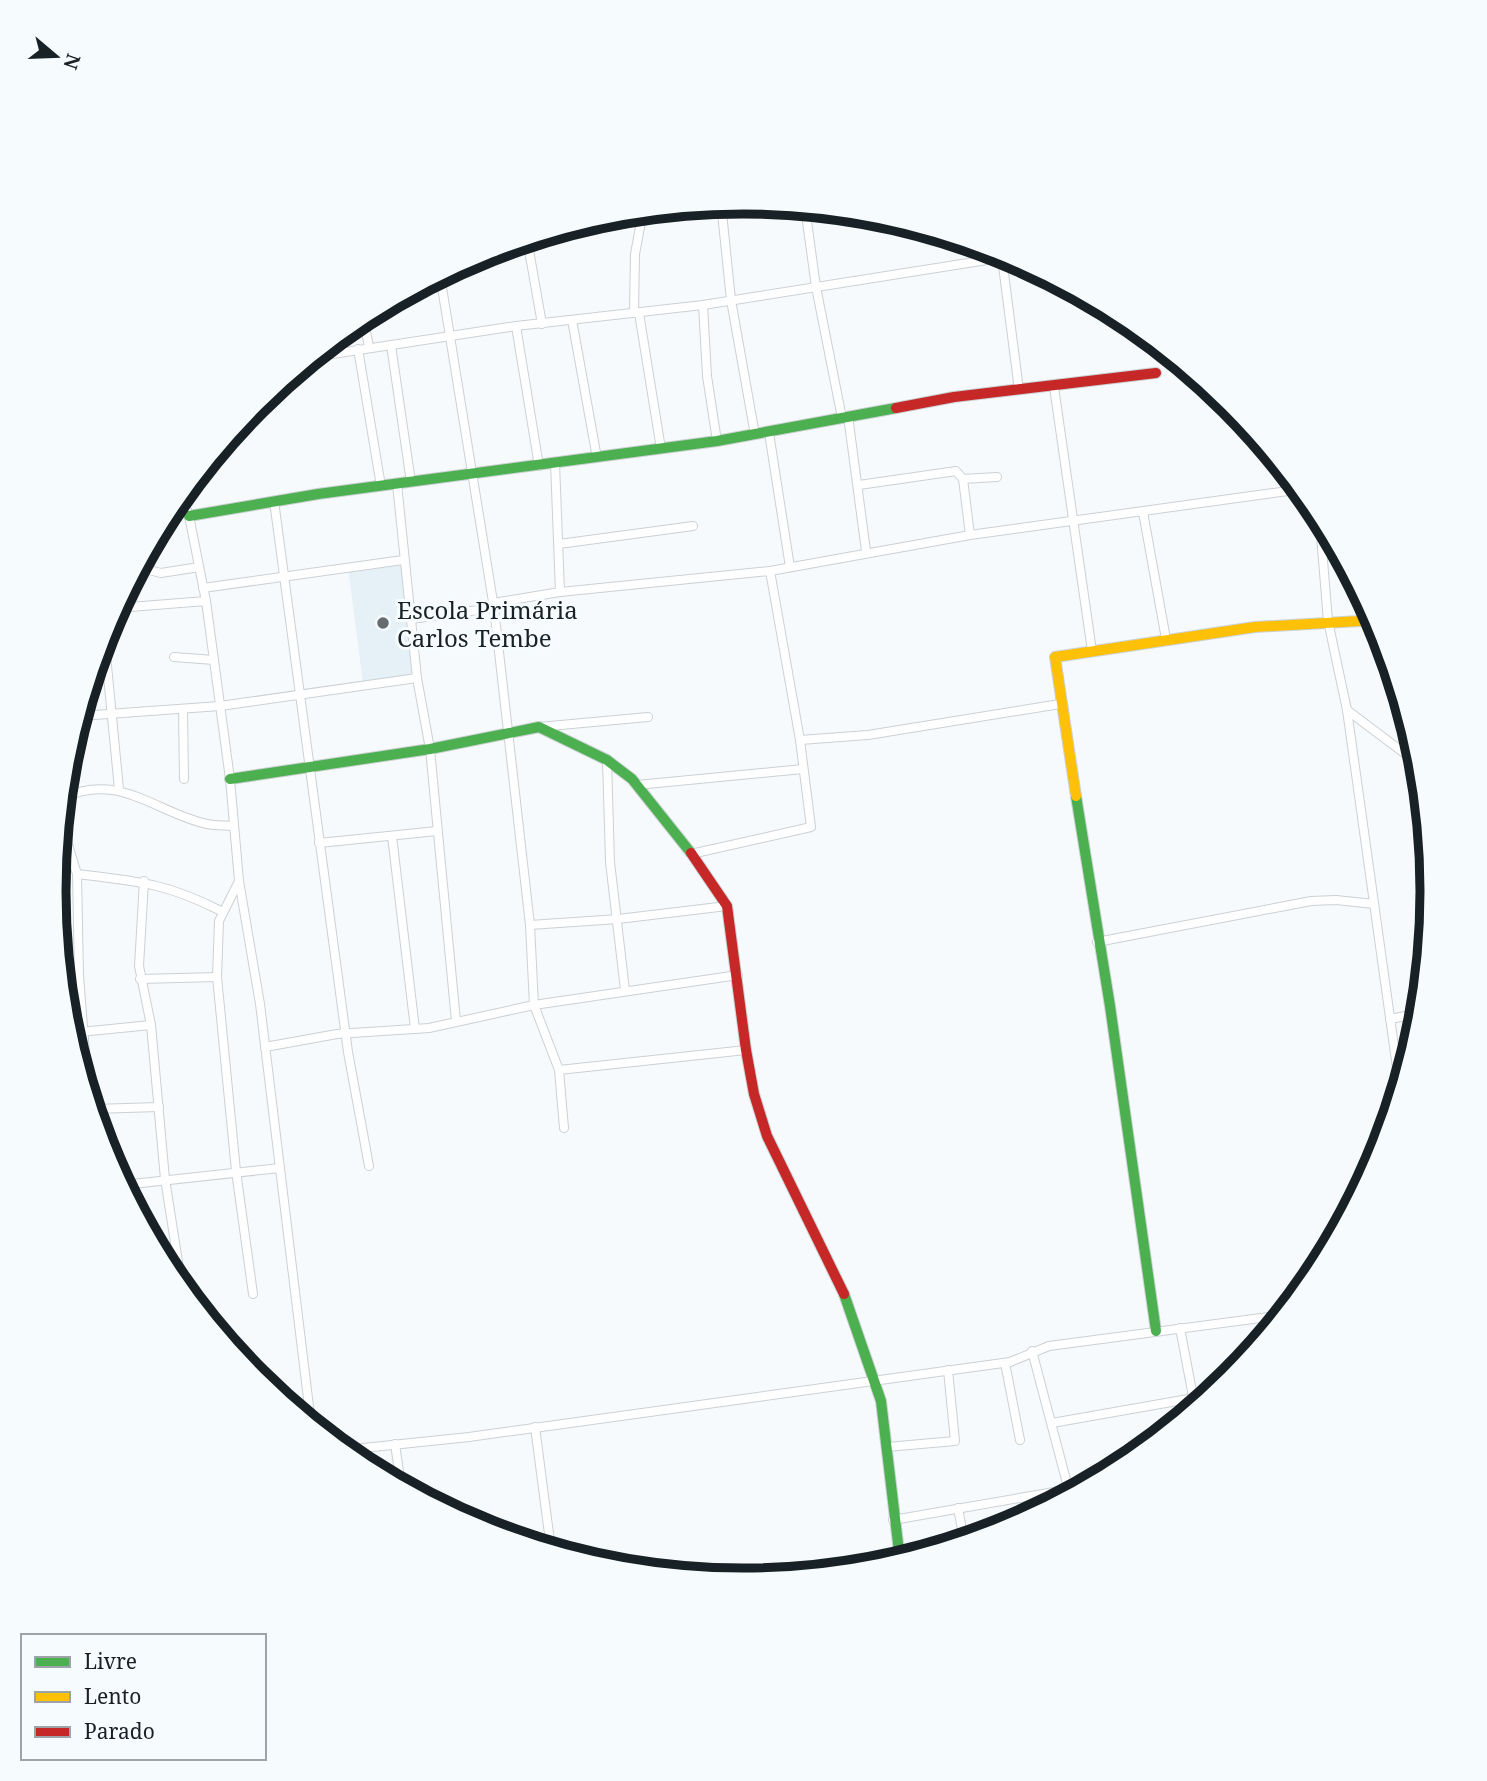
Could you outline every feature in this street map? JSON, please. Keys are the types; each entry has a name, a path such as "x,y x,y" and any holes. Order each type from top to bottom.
{"street":[{"path":"722,214 731,300 755,435"},
{"path":"806,217 816,287 859,485 866,551"},
{"path":"641,222 635,254 637,313 661,449"},
{"path":"529,248 542,324"},
{"path":"330,354 516,326 703,305 990,260"},
{"path":"1003,265 1019,390"},
{"path":"441,284 494,606 530,925 534,1005 559,1070 564,1128"},
{"path":"703,305 717,441"},
{"path":"572,320 597,458"},
{"path":"516,326 539,466"},
{"path":"366,329 369,347"},
{"path":"391,345 411,482"},
{"path":"358,349 381,486"},
{"path":"189,516 274,501 769,433 954,397 1156,373"},
{"path":"1054,387 1071,522 1092,651"},
{"path":"769,433 790,567"},
{"path":"555,463 560,592"},
{"path":"859,485 956,471 963,479 970,535"},
{"path":"963,479 997,477"},
{"path":"397,484 417,678 430,749 456,1021"},
{"path":"411,619 560,592 770,571 866,551 1290,491"},
{"path":"274,501 346,1035 369,1167"},
{"path":"185,508 206,601 230,779 239,881 265,1047 310,1410"},
{"path":"1143,512 1166,639"},
{"path":"559,544 693,526"},
{"path":"1321,538 1328,621 1347,710 1397,1067"},
{"path":"203,588 403,561"},
{"path":"148,570 161,573 199,568"},
{"path":"691,854 811,827 800,740 770,571"},
{"path":"129,607 206,601"},
{"path":"1156,1331 1110,1006 1097,942 1055,657 1166,639 1328,621 1362,620"},
{"path":"174,657 214,660"},
{"path":"106,661 119,789"},
{"path":"90,716 220,706 417,678"},
{"path":"800,740 868,735 1060,704"},
{"path":"183,709 184,779"},
{"path":"1347,710 1406,755"},
{"path":"230,779 430,749 510,735 539,727 648,717"},
{"path":"539,727 607,760 637,785 691,854 727,906 754,1094 767,1136 841,1284 876,1381 885,1422 898,1549"},
{"path":"607,760 609,850 625,990"},
{"path":"637,785 803,769"},
{"path":"74,793 119,789 207,824 234,826"},
{"path":"319,843 437,831"},
{"path":"392,836 415,1029"},
{"path":"68,845 77,874 84,1038"},
{"path":"77,874 144,881 185,893 221,911"},
{"path":"144,881 140,979 151,1025 165,1179 177,1261"},
{"path":"239,881 221,911 216,941 217,977 236,1171 253,1294"},
{"path":"1097,942 1311,901 1336,900 1374,904"},
{"path":"530,925 618,919 727,906"},
{"path":"265,1047 346,1035 415,1029 534,1005 738,975"},
{"path":"140,979 217,977"},
{"path":"1390,1018 1408,1015"},
{"path":"83,1032 151,1025"},
{"path":"559,1070 746,1050"},
{"path":"102,1109 159,1107"},
{"path":"133,1184 280,1168"},
{"path":"360,1448 1005,1363 1032,1351 1269,1317"},
{"path":"1180,1328 1194,1396"},
{"path":"1032,1351 1067,1485"},
{"path":"1005,1363 1020,1440"},
{"path":"887,1447 955,1441 948,1370"},
{"path":"1052,1423 1185,1404"},
{"path":"535,1427 550,1539"},
{"path":"395,1444 399,1473"},
{"path":"893,1520 1049,1495"},
{"path":"958,1508 962,1531"}],"shaded area":[{"name":"Escola Primária Carlos Tembe","path":"403,560 417,678 363,683 348,568"}],"traffic: fast":[{"path":"189,516 318,494 717,441 896,408"},
{"path":"230,779 430,749 539,727 607,760 632,779 691,853"},
{"path":"1076,796 1110,1006 1156,1331"},
{"path":"844,1294 881,1401 899,1549"}],"traffic: slow":[{"path":"1076,796 1055,657 1255,627 1364,621"}],"traffic: jam":[{"path":"896,408 954,397 1156,373"},
{"path":"691,853 727,906 746,1050 754,1094 767,1136 844,1294"}],"place":[{"name":"Escola Primária Carlos Tembe","path":"383,623"}]}
